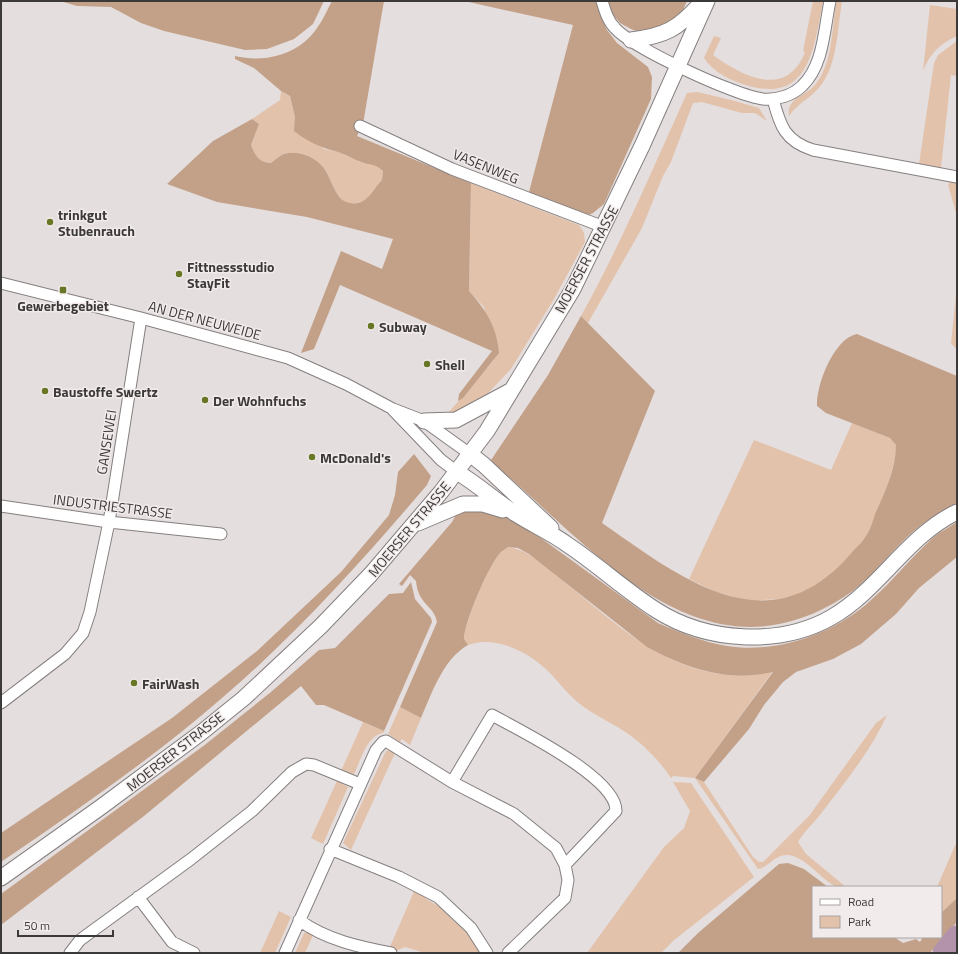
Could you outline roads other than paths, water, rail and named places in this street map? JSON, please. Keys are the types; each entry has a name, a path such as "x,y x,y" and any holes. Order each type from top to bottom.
{"main road":[{"path":"631,40 652,38 666,33 687,19 704,1"},
{"name":"MOERSER STRASSE","path":"1,878 101,807 202,732 244,698 321,626 415,524 457,472 487,431 573,289 604,227 707,1"},
{"path":"424,421 456,420 511,391"},
{"path":"470,454 484,465 568,544"},
{"path":"457,472 517,514 568,544 657,610 680,622 723,635 748,638 772,636 791,632 832,617 860,597 912,544 957,512"},
{"path":"415,524 463,504 482,504 517,514"}],"street":[{"path":"602,1 606,14 615,29 631,40 733,92 750,97 773,99 790,95 802,87 816,68 830,1"},
{"path":"773,99 781,123 790,139 800,146 813,150 957,177"},
{"name":"VASENWEG","path":"360,126 452,169 604,227"},
{"name":"AN DER NEUWEIDE","path":"1,283 141,318 288,358 346,384 393,409 424,421 470,454"},
{"name":"GANSEWEI","path":"1,703 65,654 83,633 90,612 109,522 141,318"},
{"name":"AN DER NEUWEIDE","path":"393,409 405,424 441,460 457,472"},
{"name":"INDUSTRIESTRASSE","path":"1,506 109,522 221,534"},
{"path":"452,782 492,715 589,773 606,788 616,804 616,811 565,865"},
{"path":"285,953 330,849 376,750 382,742 392,744 452,782 514,814 556,848 565,865 568,880 565,898 508,953"},
{"path":"70,953 80,940 252,811 292,772 306,764 330,770 360,784"},
{"path":"330,849 399,877 438,897 471,928 487,953"},
{"path":"138,897 172,942 194,953"},
{"path":"299,920 310,927 352,945 391,953"}],"waterway":[{"path":"944,953 957,937"}],"place":[{"name":"trinkgut Stubenrauch","path":"50,222"},
{"name":"Fittnessstudio StayFit","path":"179,274"},
{"name":"Gewerbegebiet","path":"63,290"},
{"name":"Subway","path":"371,326"},
{"name":"Shell","path":"427,364"},
{"name":"Baustoffe Swertz","path":"45,391"},
{"name":"Der Wohnfuchs","path":"205,400"},
{"name":"McDonald's","path":"312,457"},
{"name":"FairWash","path":"134,683"}]}
